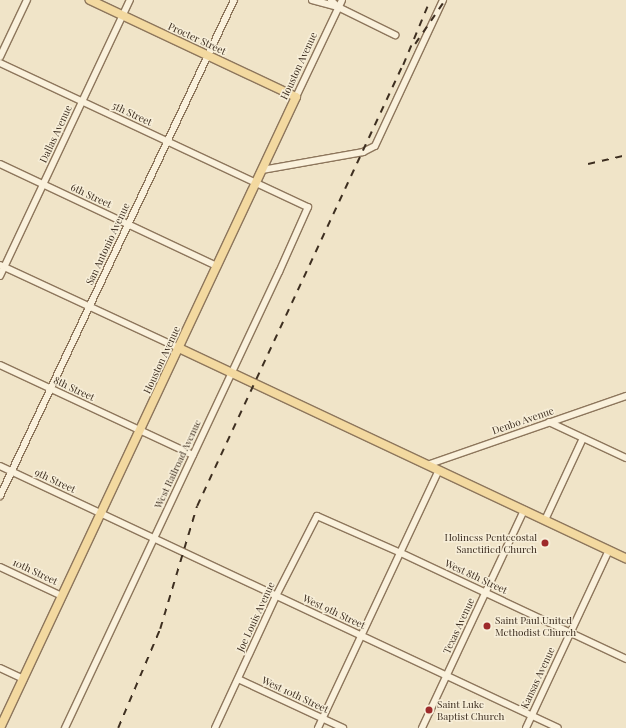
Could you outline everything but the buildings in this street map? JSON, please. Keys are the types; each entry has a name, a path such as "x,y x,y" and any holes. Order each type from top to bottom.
{"main road":[{"name":"Procter Street","path":"90,0 296,97"},
{"name":"Houston Avenue","path":"0,728 296,97"},
{"path":"179,348 626,558"}],"street":[{"path":"0,56 27,0"},
{"name":"Dallas Avenue","path":"0,276 2,266 44,184 130,0"},
{"name":"San Antonio Avenue","path":"0,496 234,0"},
{"path":"312,0 338,7 395,35"},
{"path":"331,0 338,7"},
{"name":"Houston Avenue","path":"296,97 342,0"},
{"path":"262,170 363,152 375,146 444,0"},
{"name":"5th Street","path":"0,63 308,207"},
{"name":"6th Street","path":"0,164 217,266"},
{"name":"West Railroad Avenue","path":"65,728 308,207"},
{"path":"2,266 179,348"},
{"name":"8th Street","path":"0,365 140,431"},
{"name":"Denbo Avenue","path":"426,465 626,396"},
{"path":"549,422 626,458"},
{"path":"140,431 193,455"},
{"path":"545,520 583,438"},
{"name":"9th Street","path":"0,466 101,513"},
{"path":"318,728 439,470"},
{"name":"Texas Avenue","path":"422,728 524,510"},
{"name":"West 9th Street","path":"101,513 558,728"},
{"name":"West 8th Street","path":"317,516 401,553 626,659"},
{"name":"Joe Louis Avenue","path":"215,728 276,596 317,516"},
{"name":"Kansas Avenue","path":"526,728 609,550"},
{"name":"10th Street","path":"0,566 62,596"},
{"path":"0,668 24,679"},
{"name":"West 10th Street","path":"238,679 343,728"}],"railway":[{"path":"118,728 160,629 197,506 403,65 430,0"},
{"path":"415,44 445,0"},
{"path":"588,164 626,155"}],"place":[{"name":"Holiness Pentecostal Sanctified Church","path":"545,543"},
{"name":"Saint Paul United Methodist Church","path":"487,626"},
{"name":"Saint Luke Baptist Church","path":"429,710"}]}
